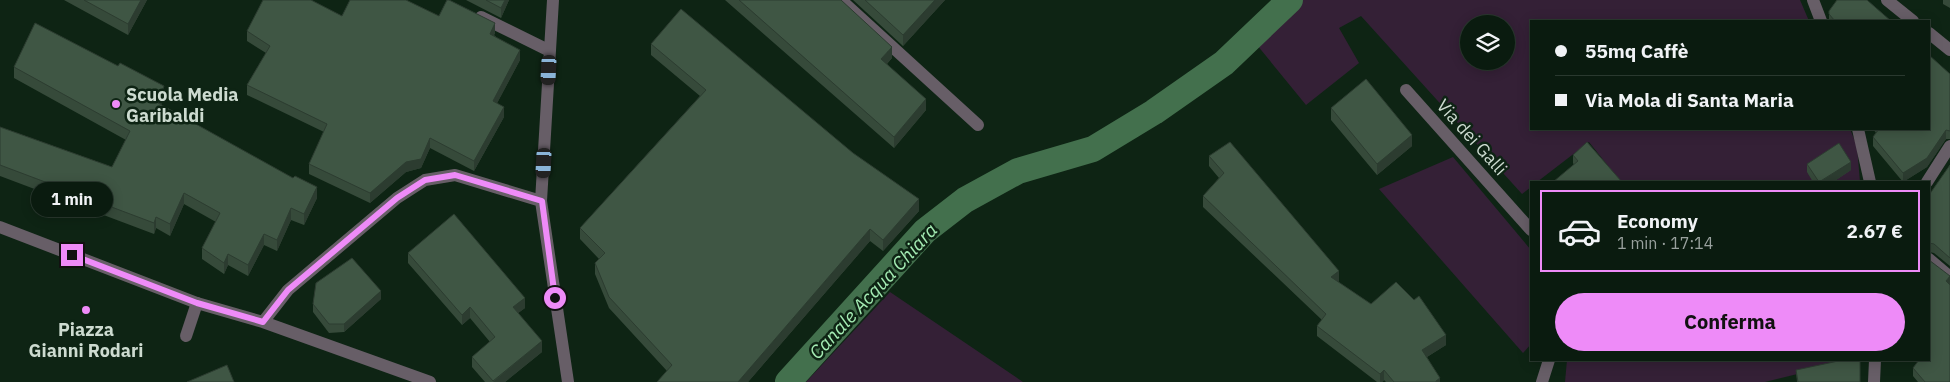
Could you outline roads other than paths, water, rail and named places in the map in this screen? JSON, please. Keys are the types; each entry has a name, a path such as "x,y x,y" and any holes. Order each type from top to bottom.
{"street":[{"path":"553,0 542,201 568,382"},
{"path":"841,0 978,125"},
{"path":"1887,0 1913,20"},
{"path":"1816,2 1821,20"},
{"path":"474,13 550,51"},
{"path":"1930,34 1950,50"},
{"name":"Via dei Galli","path":"1406,90 1530,229"},
{"path":"1858,130 1870,181"},
{"path":"1927,181 1950,146"},
{"path":"263,322 288,290 397,198 425,180 455,175 542,201"},
{"path":"0,227 197,303 263,322 430,382"},
{"path":"1930,260 1950,277"},
{"path":"186,336 197,303"},
{"path":"1542,382 1549,361"},
{"path":"1874,382 1875,361"}],"waterway":[{"name":"Canale Acqua Chiara","path":"788,382 925,231 965,200 1018,171 1093,149 1154,112 1224,63 1290,0"}],"place":[{"name":"Scuola Media Garibaldi","path":"116,104"},
{"name":"Piazza Gianni Rodari","path":"86,310"}]}
